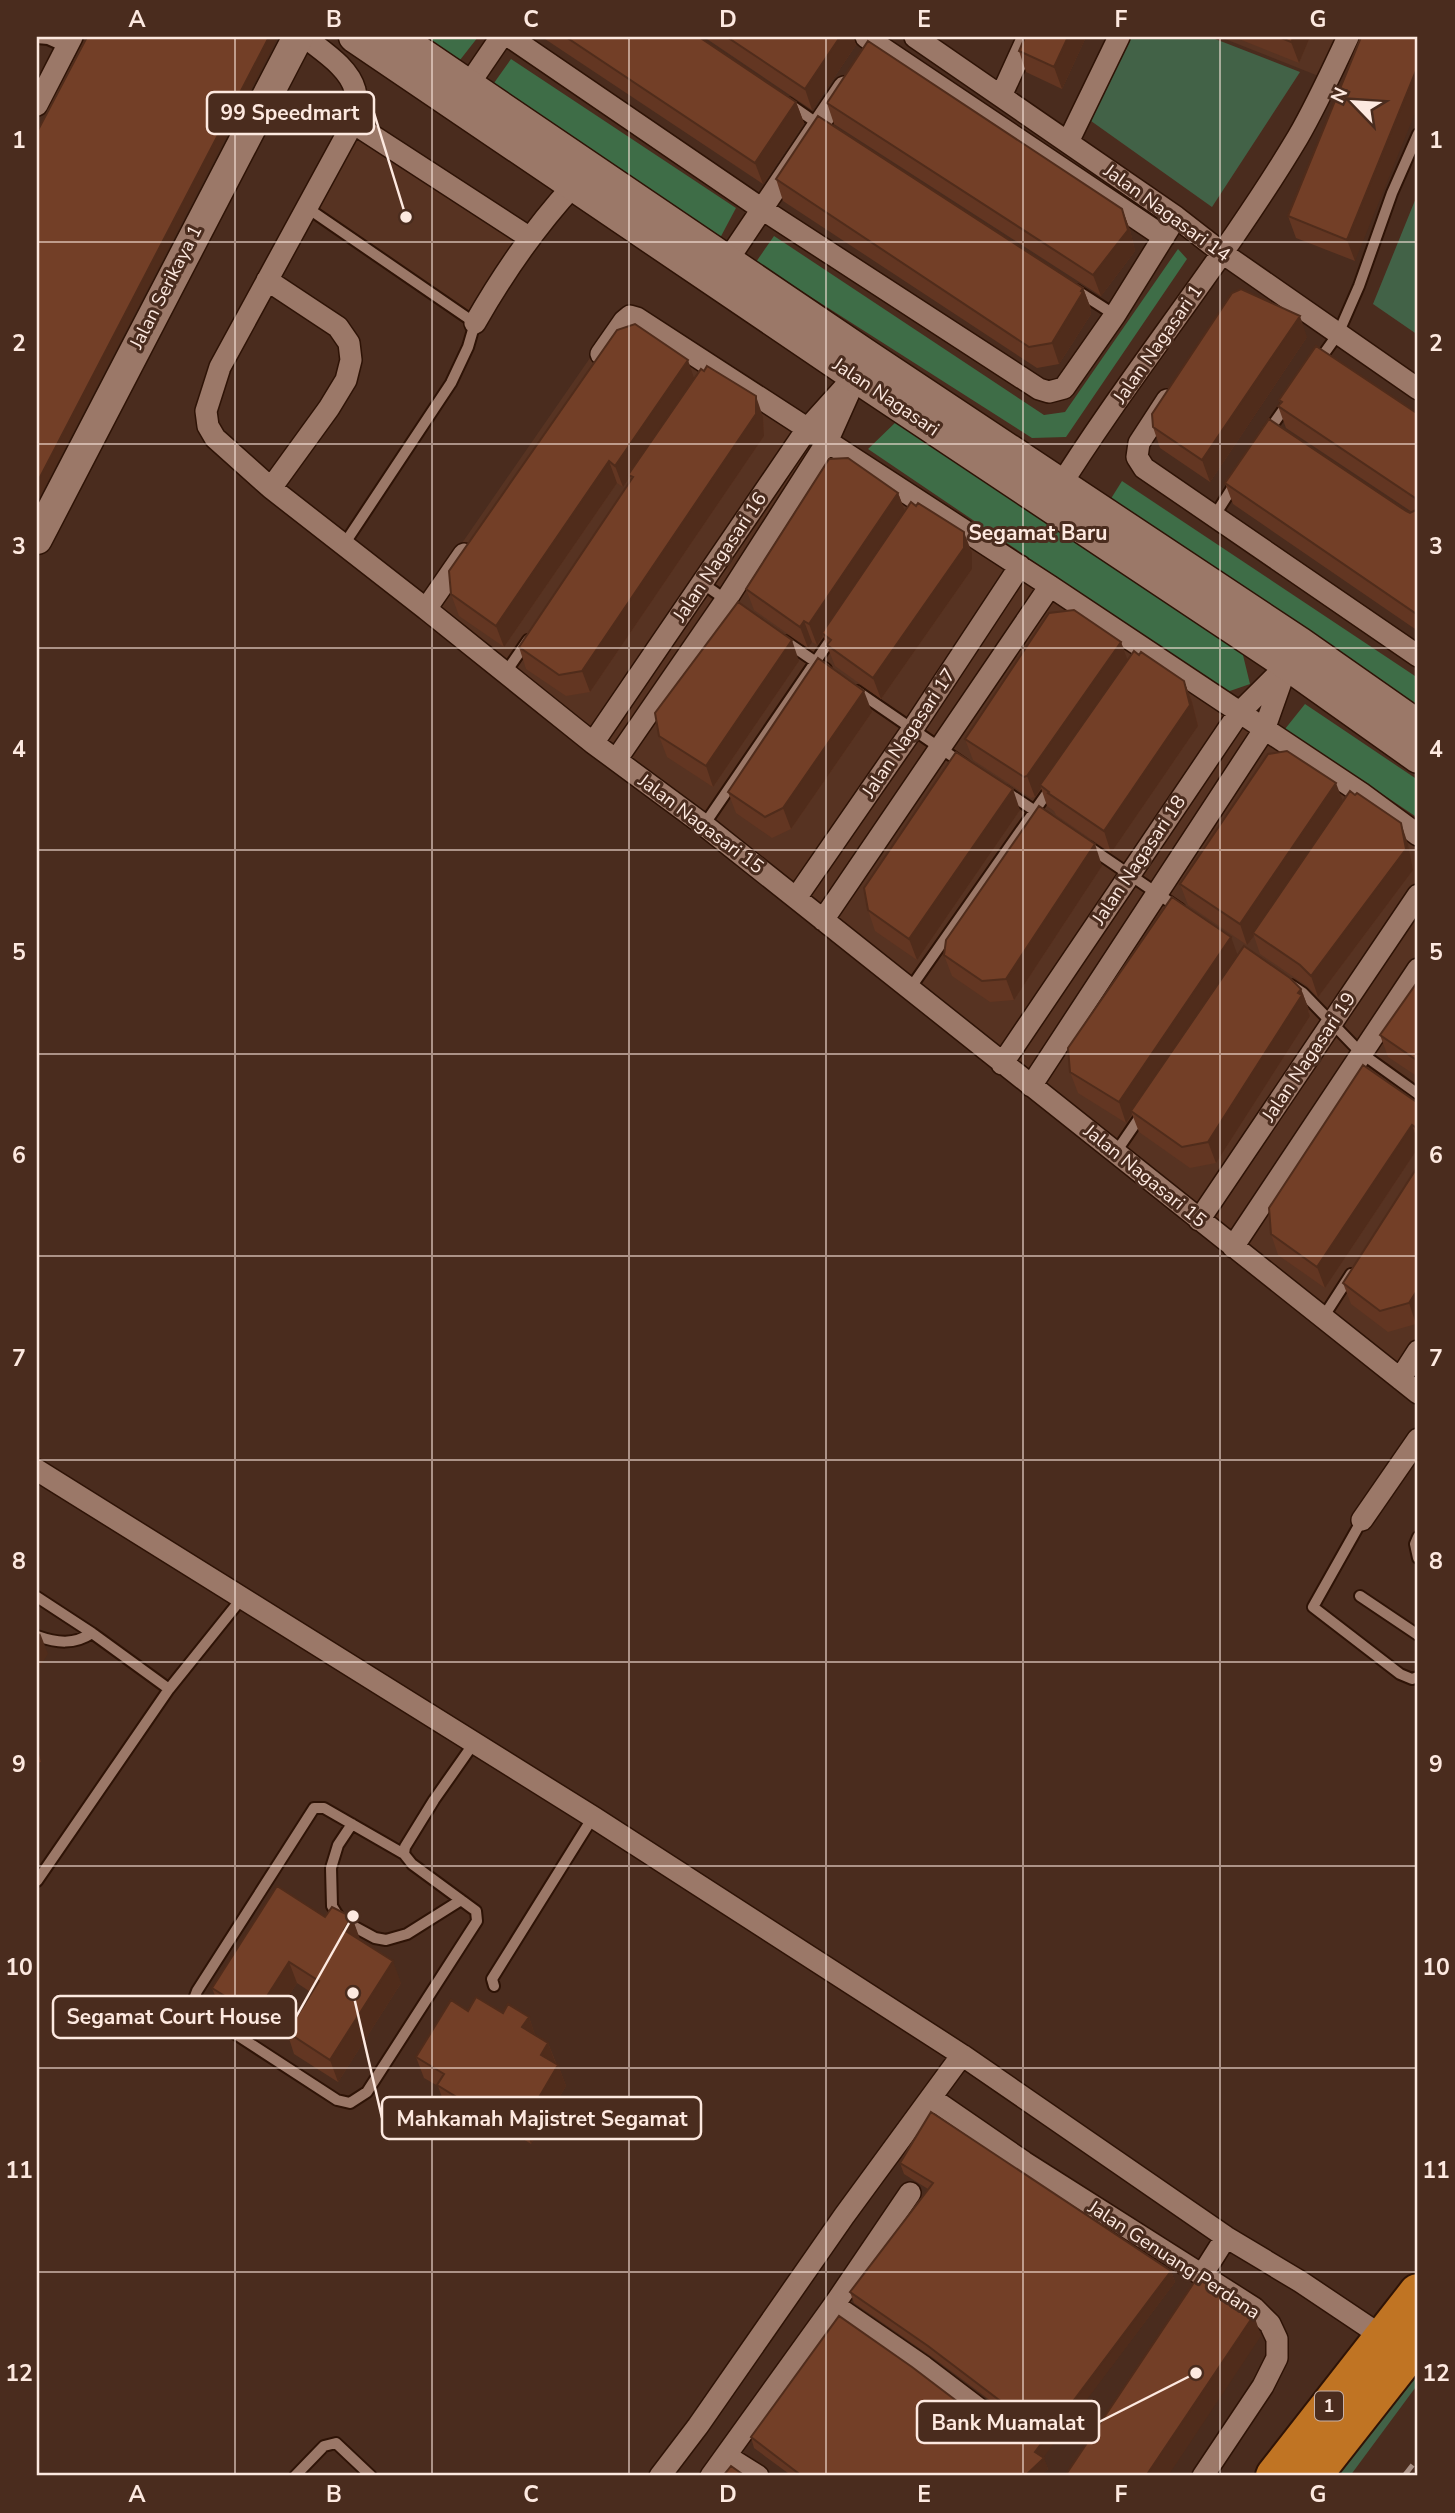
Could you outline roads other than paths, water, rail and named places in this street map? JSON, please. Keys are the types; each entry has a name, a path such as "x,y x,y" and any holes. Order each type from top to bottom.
{"highway":[{"name":"1","path":"1312,2476 1403,2345 1418,2293"},
{"name":"1","path":"1275,2476 1403,2345"}],"street":[{"name":"Jalan Serikaya 1","path":"37,539 298,37"},
{"path":"305,37 344,71 355,89 353,124 530,238"},
{"name":"Jalan Nagasari","path":"354,37 574,185 721,270"},
{"name":"Jalan Nagasari","path":"398,37 469,84 721,270 861,366 1294,654 1418,725"},
{"path":"469,84 500,37"},
{"path":"510,37 762,209 1039,389 1049,392 1065,388 1115,315 1176,217"},
{"name":"Jalan Nagasari 14","path":"915,37 1176,217 1221,252 1247,279 1338,334 1418,389"},
{"path":"1001,96 1028,37"},
{"path":"1068,142 1119,37"},
{"name":"Jalan Nagasari 1","path":"1055,494 1296,139 1323,91 1348,37"},
{"path":"721,270 762,209 825,128 872,39"},
{"name":"Jalan Nagasari 14","path":"872,39 1164,237"},
{"path":"37,104 69,42"},
{"name":"Jalan Nagasari 15","path":"353,124 220,367 206,411 208,426 215,438 271,488 343,546 593,743 704,825 1418,1393"},
{"path":"475,323 530,238 574,185"},
{"path":"267,280 338,327 349,343 351,360 345,380 329,408 271,488"},
{"path":"593,366 624,321 630,316 637,317 710,374 827,442 918,510 1020,566 1143,657 1239,713 1357,799 1418,835"},
{"path":"616,760 731,603 827,442 861,366"},
{"name":"Jalan Nagasari 16","path":"593,743 807,429 861,366"},
{"name":"Jalan Nagasari 1","path":"1175,387 1139,443 1137,457 1151,474 1215,515"},
{"path":"1215,515 1418,656"},
{"path":"426,609 478,534"},
{"name":"Jalan Nagasari 17","path":"796,898 912,730 1020,566"},
{"path":"823,920 1050,586"},
{"path":"1031,1086 1264,730 1294,654"},
{"name":"Jalan Nagasari","path":"1294,654 1418,758"},
{"name":"Jalan Nagasari 18","path":"1002,1064 1239,713 1294,654"},
{"name":"Jalan Nagasari 19","path":"1199,1220 1418,895"},
{"path":"1233,1247 1418,969"},
{"path":"1400,1378 1418,1351"},
{"path":"1362,1520 1418,1439"},
{"path":"37,1470 593,1817 962,2055 1226,2237 1403,2345"},
{"path":"660,2476 962,2055"},
{"name":"Jalan Genuang Perdana","path":"931,2098 1198,2281 1254,2308 1270,2325 1277,2339 1278,2358 1263,2386 1203,2476"},
{"path":"711,2476 834,2305 910,2193"},
{"path":"1198,2281 1226,2237"},
{"path":"834,2305 924,2367 999,2424"},
{"path":"726,2456 758,2476"}],"lane":[{"path":"37,38 69,42"},
{"path":"776,95 825,128"},
{"path":"1308,375 1338,334 1359,286 1392,193 1418,134"},
{"path":"306,208 475,323 468,347 451,383 343,546"},
{"path":"1069,286 1115,315"},
{"path":"1264,438 1294,396"},
{"path":"1271,428 1282,435"},
{"path":"1215,515 1243,471"},
{"path":"702,583 731,603"},
{"path":"506,673 537,627"},
{"path":"704,825 839,628"},
{"path":"771,631 837,677"},
{"path":"848,685 972,769"},
{"path":"909,990 1059,776"},
{"path":"993,783 1056,825"},
{"path":"1077,839 1192,918"},
{"path":"1281,979 1303,993 1361,1053 1418,1094"},
{"path":"1116,1153 1147,1107"},
{"path":"1324,1316 1360,1260"},
{"path":"1362,1520 1312,1607 1400,1674 1412,1679 1418,1677"},
{"path":"1418,1537 1415,1544 1418,1558"},
{"path":"1360,1596 1418,1635"},
{"path":"37,1597 169,1689"},
{"path":"37,1881 169,1689 242,1598"},
{"path":"37,1636 62,1643 81,1641 92,1633"},
{"path":"404,1854 405,1847 434,1800 474,1743"},
{"path":"314,1808 324,1808 404,1854 412,1864 478,1916 475,1926 367,2092 356,2101 351,2103 337,2099 197,2009 194,1999 197,1991 314,1808"},
{"path":"494,1986 492,1979 593,1817"},
{"path":"352,1824 338,1844 331,1868 332,1906 340,1919 375,1938 386,1940 407,1934 461,1900"},
{"path":"295,2476 329,2443 335,2443 371,2476"}],"railway":[{"path":"1404,2476 1418,2458"}],"place":[{"name":"99 Speedmart","path":"406,217"},
{"name":"Segamat Court House","path":"353,1916"},
{"name":"Mahkamah Majistret Segamat","path":"353,1993"},
{"name":"Bank Muamalat","path":"1196,2373"}],"district":[{"name":"Segamat Baru","path":"1038,533"}]}
